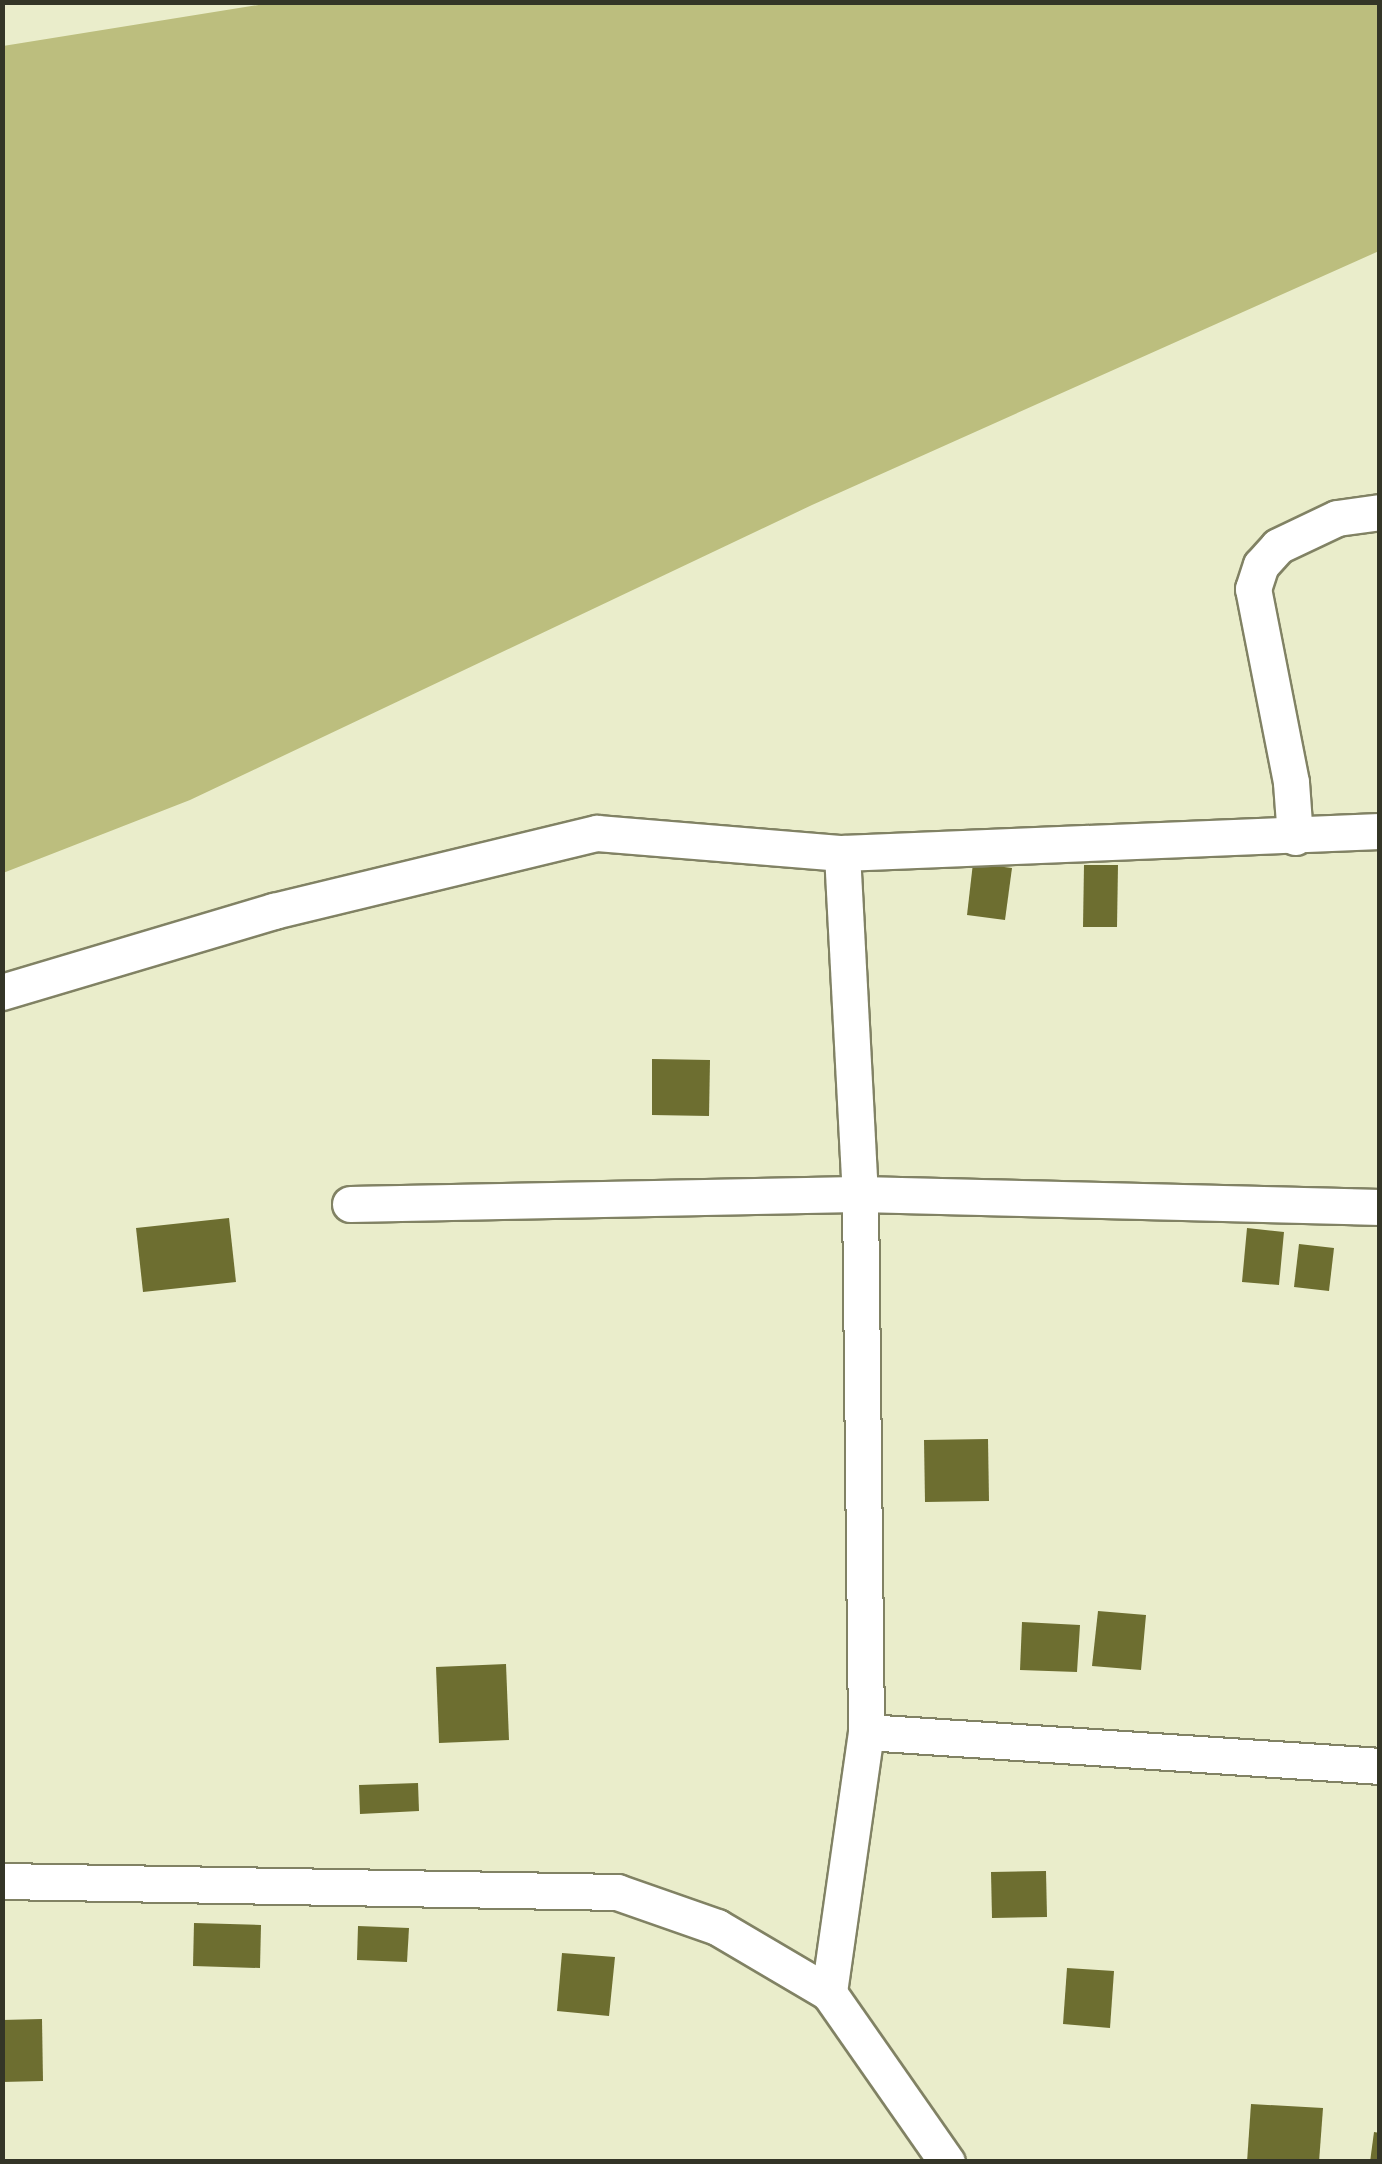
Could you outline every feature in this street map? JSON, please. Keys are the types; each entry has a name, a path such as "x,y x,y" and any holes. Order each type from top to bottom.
{"street":[{"path":"1295,837 1254,589 1261,565 1278,546 1337,518 1380,512"},
{"path":"2,992 274,911 597,833 842,853 1295,837 1380,830"},
{"path":"829,1993 866,1732 860,1194 842,853"},
{"path":"350,1204 860,1194 1380,1206"},
{"path":"866,1732 1380,1766"},
{"path":"2,1881 617,1892 717,1927 829,1993 947,2162"}],"shaded area":[{"path":"277,2 1379,3 1379,251 812,505 190,800 3,873 3,46"}],"building":[{"path":"973,863 1012,868 1005,920 967,915"},
{"path":"1084,865 1118,865 1117,927 1083,927"},
{"path":"652,1059 710,1060 709,1116 652,1115"},
{"path":"229,1218 236,1282 143,1292 136,1228"},
{"path":"1247,1228 1284,1232 1279,1285 1242,1282"},
{"path":"1299,1244 1334,1248 1329,1291 1294,1287"},
{"path":"988,1439 989,1501 925,1502 924,1440"},
{"path":"1098,1611 1146,1615 1141,1670 1092,1666"},
{"path":"1022,1622 1080,1625 1077,1672 1020,1670"},
{"path":"506,1664 509,1740 439,1743 436,1667"},
{"path":"418,1783 419,1811 360,1814 359,1785"},
{"path":"1046,1871 1047,1917 992,1918 991,1872"},
{"path":"194,1923 261,1925 260,1968 193,1966"},
{"path":"358,1926 409,1928 407,1962 357,1960"},
{"path":"562,1953 615,1957 609,2016 557,2011"},
{"path":"1067,1968 1114,1971 1110,2028 1063,2024"},
{"path":"42,2019 43,2081 2,2082 2,2020"},
{"path":"1251,2104 1323,2108 1319,2162 1247,2162"},
{"path":"1374,2132 1380,2133 1380,2162 1370,2162"}]}
